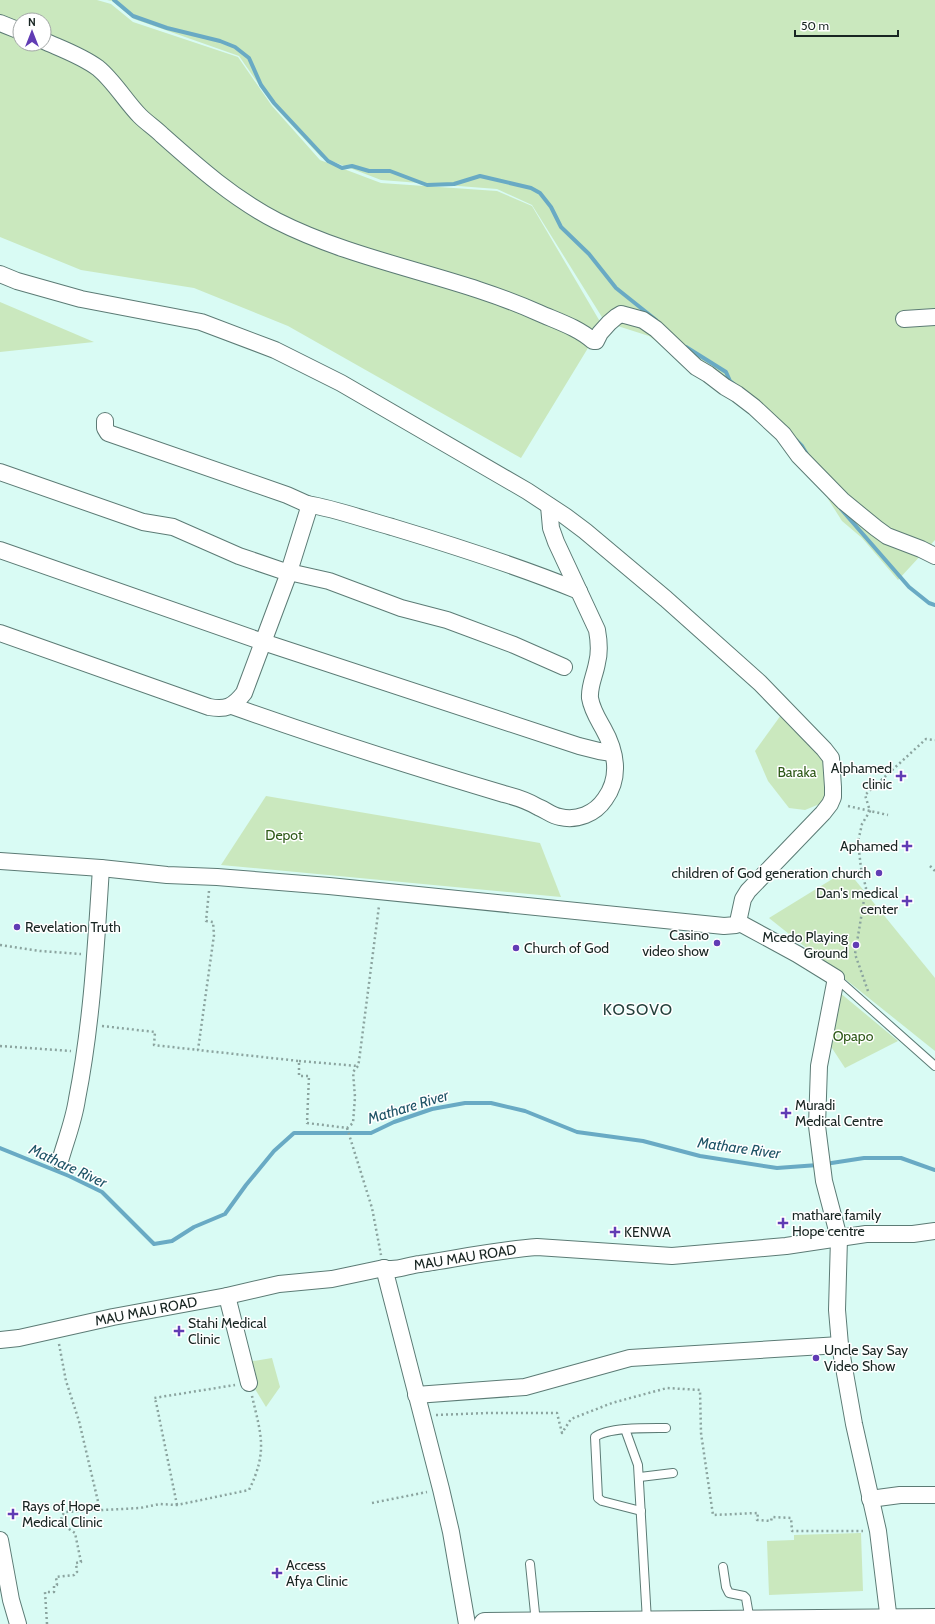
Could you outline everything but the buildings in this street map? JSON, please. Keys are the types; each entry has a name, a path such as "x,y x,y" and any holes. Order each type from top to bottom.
{"main road":[{"path":"485,1624 902,1622 935,1620"}],"street":[{"path":"0,23 12,28"},
{"path":"52,43 67,50 99,69 141,117 206,174 253,207 317,240 502,297 563,324 593,341 596,340 609,323 622,314 643,320 656,329 696,367 754,407 783,434 800,456 843,500 876,528 887,536 935,556"},
{"path":"0,274 17,281 81,299 201,322 268,347 341,383 527,491 565,516 625,564 760,683 832,758 833,787 833,797 830,804 748,891 743,899 736,925 724,926 380,891 0,861"},
{"path":"904,319 935,318"},
{"path":"105,421 104,428 108,433 287,495 306,504 345,513 443,543 549,579 579,591"},
{"path":"0,472 143,522 173,527 240,556 280,570 329,581 401,608 447,620 474,631 498,638 564,667"},
{"path":"0,633 146,684 198,704 220,709 232,706 244,693 263,642 289,571 308,511 306,504"},
{"path":"232,706 333,742 507,795 539,807 560,818 574,818 583,816 592,811 604,801 614,778 616,768 606,733 592,706 590,691 598,659 599,640 597,630 556,542 551,528 549,506"},
{"path":"0,550 263,642 579,746 612,753"},
{"path":"60,1161 77,1100 88,1025 101,868"},
{"path":"738,922 797,954 836,978 819,1066 817,1126 824,1181 839,1238 837,1310 840,1345 870,1499 902,1622"},
{"name":"MAU MAU ROAD","path":"0,1340 19,1338 113,1317 227,1296 279,1284 332,1279 384,1268 390,1270 416,1264 537,1247 672,1256 786,1246 866,1234 913,1234 935,1231"},
{"path":"384,1268 421,1416 442,1489 467,1624"},
{"path":"227,1296 249,1383"},
{"path":"416,1396 525,1387 630,1358 840,1345"},
{"path":"870,1499 900,1495 935,1495"},
{"path":"0,1540 11,1600 18,1624"}],"lane":[{"path":"836,978 935,1066"},
{"path":"641,1511 602,1501 598,1498 595,1437 599,1434 625,1429 666,1428"},
{"path":"625,1429 637,1459 640,1477 647,1623"},
{"path":"640,1477 673,1473"},
{"path":"530,1564 536,1624"},
{"path":"723,1567 726,1587 730,1593 744,1596 746,1598 750,1622"}],"path":[{"path":"875,1013 855,954 866,888 861,868 858,842 862,824 870,811 865,795 926,739 935,740"},
{"path":"848,806 888,815"},
{"path":"930,866 935,871"},
{"path":"198,1050 214,935 213,922 206,920 208,892 217,877"},
{"path":"299,1061 299,1076 310,1076 307,1123 346,1128 353,1124 355,1097 353,1072 358,1066 380,891"},
{"path":"0,945 40,951 95,955"},
{"path":"88,1025 155,1032 154,1045 358,1066"},
{"path":"0,1046 84,1052"},
{"path":"346,1128 372,1208 384,1268"},
{"path":"57,1330 66,1381 79,1421 100,1510"},
{"path":"47,1624 45,1592 54,1592 54,1586 57,1585 56,1577 74,1575 75,1572 77,1572 76,1563 81,1562 75,1532 63,1525 61,1517 65,1512 140,1508 160,1504 177,1505 249,1490 255,1477 261,1456 262,1439 249,1383 154,1398 177,1505"},
{"path":"421,1416 487,1412 557,1412 562,1433 571,1419 612,1403 667,1388 700,1390 701,1433 713,1516 758,1513 757,1520 771,1521 772,1517 791,1518 792,1531 878,1531"},
{"path":"372,1502 442,1489"}],"green space":[{"path":"0,0 97,0 111,4 133,22 238,57 272,106 320,160 381,183 497,191 532,206 602,325 521,458 288,326 194,288 81,270 0,237"},
{"path":"107,0 935,0 935,540 898,580 862,538 842,521 797,450 763,418 649,336 605,322 532,205 497,189 381,180 321,157 273,105 239,56 134,19 112,1"},
{"path":"0,302 94,342 0,352"},
{"name":"Baraka","path":"781,715 827,761 827,801 805,810 789,808 768,781 755,751"},
{"name":"Depot","path":"266,796 540,843 561,897 221,865"},
{"name":"Mcedo Playing Ground","path":"847,870 935,978 935,1051 769,918"},
{"name":"Opapo","path":"839,992 898,1041 845,1068 826,1039"},
{"path":"272,1358 280,1387 266,1407 255,1389 247,1362"},
{"path":"861,1533 863,1591 769,1595 767,1541 794,1540 794,1535"}],"waterway":[{"path":"114,0 133,16 167,28 220,41 235,47 249,58 261,85 274,103 328,161 342,168 352,166 369,171 390,171 427,185 454,184 480,176 531,188 540,193 551,207 561,227 589,254 616,288 656,320"},
{"path":"686,347 726,372 730,381 734,384"},
{"path":"796,440 808,456"},
{"path":"841,509 909,587 929,603 935,605"},
{"name":"Mathare River","path":"0,1148 69,1176 102,1192 154,1244 172,1241 194,1227 225,1214 246,1185 274,1151 294,1133 371,1133 394,1122 432,1109 465,1103 491,1103 525,1111 577,1132 643,1141 700,1156 777,1168 818,1165"},
{"name":"Mathare River","path":"825,1164 864,1158 901,1158 935,1170"}],"place":[{"name":"Alphamed clinic","path":"901,776"},
{"name":"Aphamed","path":"907,846"},
{"name":"children of God generation church","path":"879,873"},
{"name":"Dan's medical center","path":"907,901"},
{"name":"Revelation Truth","path":"17,927"},
{"name":"Casino video show","path":"717,943"},
{"name":"Mcedo Playing Ground","path":"856,945"},
{"name":"Church of God","path":"516,948"},
{"name":"Muradi Medical Centre","path":"786,1113"},
{"name":"mathare family Hope centre","path":"783,1223"},
{"name":"KENWA","path":"615,1232"},
{"name":"Stahi Medical Clinic","path":"179,1331"},
{"name":"Uncle Say Say Video Show","path":"816,1358"},
{"name":"Rays of Hope Medical Clinic","path":"13,1514"},
{"name":"Access Afya Clinic","path":"277,1573"}],"district":[{"name":"KOSOVO","path":"638,1009"}]}
